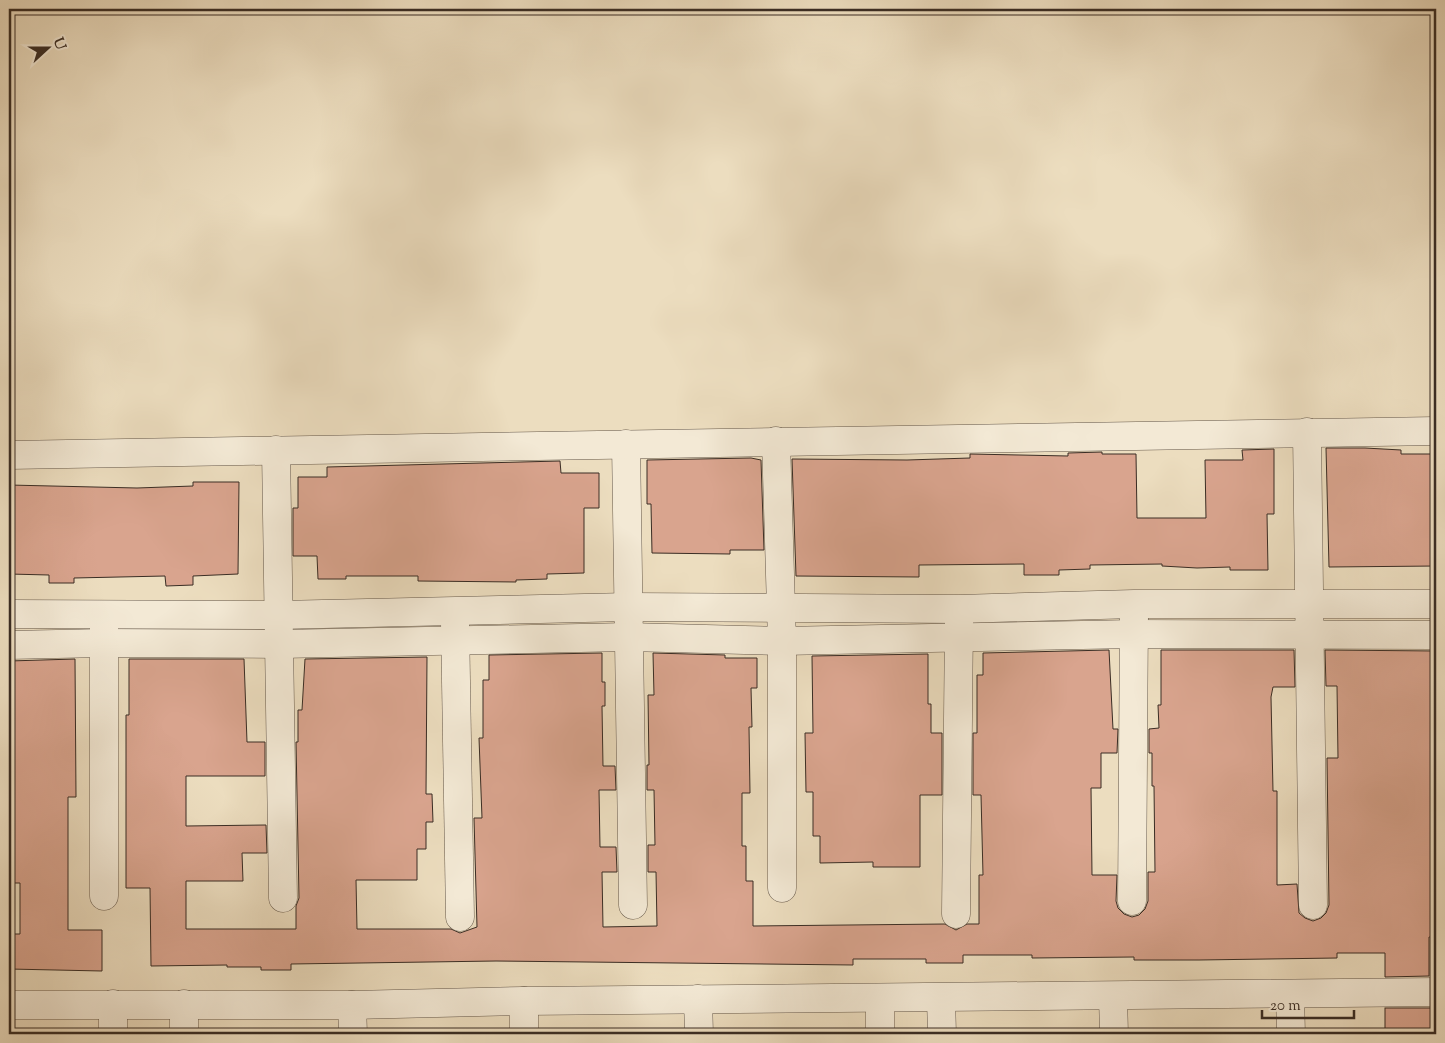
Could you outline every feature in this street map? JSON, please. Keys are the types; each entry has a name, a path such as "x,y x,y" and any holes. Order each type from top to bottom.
{"street":[{"path":"9,455 1436,431"},
{"path":"1307,432 1313,905"},
{"path":"776,441 782,641 782,888"},
{"path":"626,444 633,905"},
{"path":"276,450 282,898"},
{"path":"1132,901 1134,604"},
{"path":"9,614 279,615 628,607 958,609 1134,604 1436,604"},
{"path":"956,914 958,609"},
{"path":"455,611 460,917"},
{"path":"104,613 104,896"},
{"path":"9,645 104,642 280,644 628,637 782,641 1134,634 1436,635"},
{"path":"9,1005 184,1004 352,1006 524,1001 1436,992"},
{"path":"1290,994 1291,1034"},
{"path":"1113,996 1114,1034"},
{"path":"880,998 880,1034"},
{"path":"941,998 942,1034"},
{"path":"698,999 699,1034"},
{"path":"524,1001 524,1034"},
{"path":"112,1004 113,1034"},
{"path":"184,1004 184,1034"},
{"path":"352,1006 353,1034"}],"building":[{"path":"1326,448 1365,448 1401,450 1401,454 1436,454 1436,566 1329,567"},
{"path":"1274,449 1274,514 1267,514 1268,570 1230,570 1230,567 1197,568 1162,566 1162,564 1090,565 1090,569 1059,570 1059,575 1024,575 1024,564 919,565 919,577 796,576 792,459 907,460 970,458 970,454 1068,456 1068,453 1102,452 1102,454 1136,454 1137,518 1206,518 1205,460 1243,460 1242,450"},
{"path":"751,458 761,460 764,550 730,550 730,554 652,553 651,504 647,504 647,460"},
{"path":"560,461 561,473 599,473 599,508 584,508 584,573 547,574 547,579 516,580 516,582 418,581 418,576 346,576 346,579 318,579 317,556 293,556 293,508 298,508 298,477 327,477 327,467"},
{"path":"193,482 239,482 238,574 193,576 193,585 166,586 165,576 74,578 74,583 49,583 49,575 9,574 9,485 137,488 193,486"},
{"path":"1109,650 1113,729 1118,729 1117,753 1101,753 1101,788 1091,788 1092,875 1117,875 1116,901 1118,908 1124,914 1132,917 1139,915 1145,909 1148,901 1148,872 1155,872 1154,786 1152,786 1152,753 1149,753 1149,729 1159,728 1158,705 1161,705 1161,650 1294,650 1295,687 1273,687 1271,697 1273,791 1277,791 1277,885 1297,884 1299,913 1313,921 1321,918 1326,913 1329,905 1327,758 1338,758 1337,686 1326,686 1325,650 1436,651 1436,937 1429,937 1429,976 1385,977 1385,953 1337,953 1337,958 1199,960 1134,960 1134,957 1032,958 1032,955 963,955 963,963 926,963 926,959 853,959 853,965 496,961 291,964 291,970 261,970 261,967 227,967 227,965 151,966 150,888 126,888 126,715 129,715 129,659 244,659 247,742 265,742 265,776 186,776 186,826 266,825 267,853 242,853 243,881 186,881 186,929 296,929 296,906 299,898 296,742 298,742 298,710 302,710 305,659 427,657 426,794 432,794 433,822 426,822 426,849 417,849 417,880 356,880 357,929 451,929 460,933 477,927 474,818 482,818 479,738 483,738 483,680 489,680 489,655 602,653 602,682 605,682 605,706 602,706 603,766 615,766 616,790 599,790 600,847 616,847 617,872 602,872 603,927 657,926 656,872 648,872 648,845 655,845 654,790 647,790 647,765 649,765 648,695 654,695 653,653 725,655 725,658 757,658 757,688 751,688 752,727 749,727 750,793 742,793 742,846 746,846 746,881 753,881 753,926 945,924 956,930 967,924 979,924 979,875 983,875 981,795 973,795 973,733 977,733 977,675 983,675 983,653"},
{"path":"928,654 928,704 931,704 931,733 942,733 942,795 920,795 920,867 873,867 873,862 820,863 820,836 813,836 813,792 806,792 805,733 813,733 812,656"},
{"path":"75,659 76,797 68,797 68,930 102,930 102,971 9,969 9,934 20,934 20,883 9,883 9,661"},
{"path":"1385,1008 1436,1008 1436,1034 1385,1034"}]}
